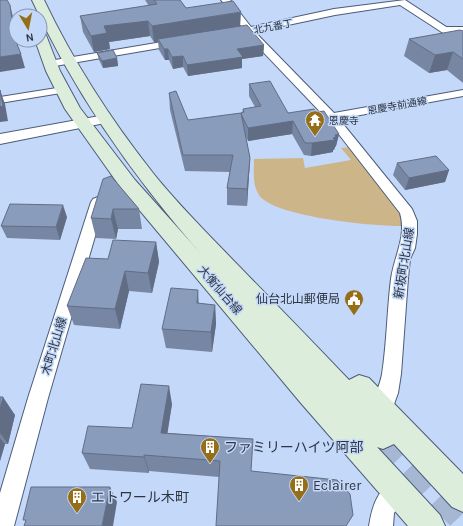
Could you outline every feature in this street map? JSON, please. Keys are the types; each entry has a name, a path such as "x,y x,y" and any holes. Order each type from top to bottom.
{"main road":[{"name":"大衡仙台線","path":"38,0 56,41 70,60 81,82 116,188 310,393 429,526"},
{"name":"大衡仙台線","path":"44,48 50,64 63,90 94,121 119,136 147,178 193,231 382,423 463,496"}],"street":[{"name":"新坂町北山線","path":"225,0 234,9 249,31 331,117 407,212 411,225 407,247 402,257 395,324 392,378 382,423"},
{"path":"400,1 463,42"},
{"name":"北九番丁","path":"234,33 334,12 400,1"},
{"path":"446,30 463,30"},
{"path":"50,64 188,41"},
{"path":"0,100 63,90"},
{"name":"恩慶寺前通線","path":"331,117 463,93"},
{"path":"0,139 94,121"},
{"name":"木町北山線","path":"2,526 38,398 100,196 116,188"},
{"path":"381,526 383,508 398,490"}],"shaded area":[{"path":"351,147 401,211 405,226 373,225 304,215 268,203 259,195 255,187 254,159 303,158 305,168 351,160 341,148"}],"building":[{"path":"0,0 7,0 10,8 8,8 8,48 19,48 21,54 0,57"},
{"path":"154,0 180,0 186,8 233,1 241,12 152,26 148,21 104,26 107,33 91,36 80,16 157,4"},
{"path":"247,25 264,45 237,49 243,57 187,65 183,56 172,57 168,49 164,49 158,39"},
{"path":"460,30 463,31 463,59 453,52 435,55 409,39"},
{"path":"113,50 117,58 102,61 97,53"},
{"path":"270,81 288,113 314,109 317,112 324,111 339,134 335,135 336,137 333,138 335,140 305,143 293,121 248,128 241,113 244,112 243,109 261,106 249,84"},
{"path":"0,90 3,106 0,107"},
{"path":"176,91 188,120 241,113 250,158 247,189 227,188 233,155 183,155 169,93"},
{"path":"436,156 449,170 409,178 397,163"},
{"path":"111,176 139,209 113,209 111,219 91,218 103,179"},
{"path":"10,204 63,205 56,227 1,226"},
{"path":"113,240 156,242 148,273 125,271 115,309 67,306 86,258 108,259"},
{"path":"171,288 198,290 197,303 215,305 211,332 162,329"},
{"path":"141,384 169,386 161,433 253,439 251,471 337,480 350,494 353,515 346,526 216,526 220,461 144,455 144,457 82,453 88,426 132,428"},
{"path":"0,397 3,397 0,410"},
{"path":"31,487 110,487 102,526 24,526 26,520 23,520"}],"tunnel":[{"path":"383,435 463,519"}],"place":[{"name":"恩慶寺","path":"315,137"},
{"name":"仙台北山郵便局","path":"354,316"},
{"name":"ファミリーハイツ阿部","path":"210,464"},
{"name":"Eclairer","path":"299,502"},
{"name":"エトワール木町","path":"77,514"}]}
